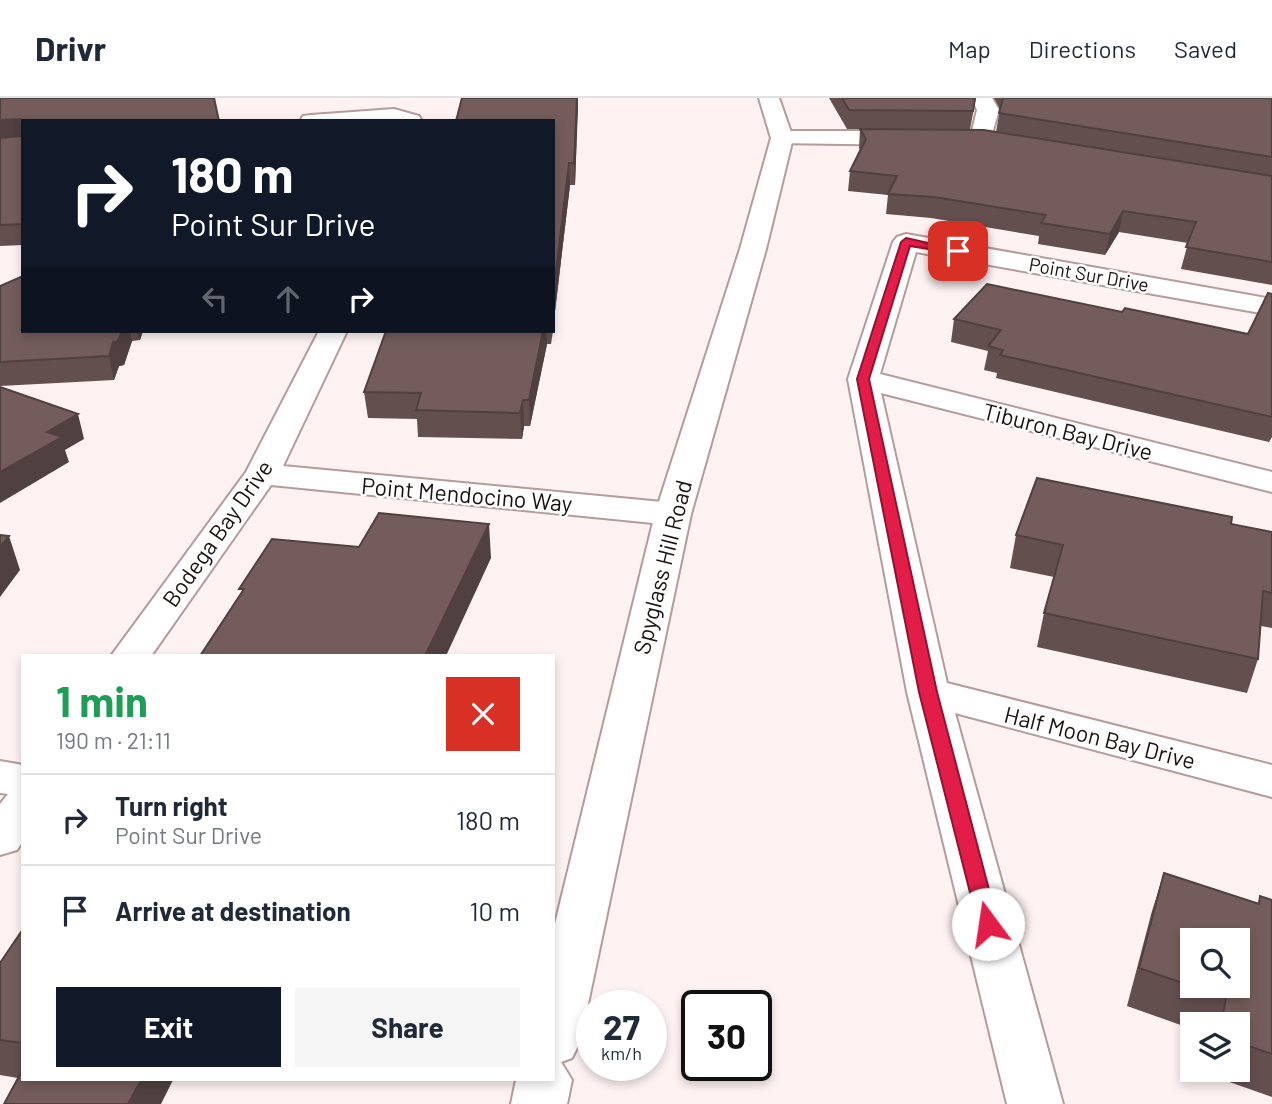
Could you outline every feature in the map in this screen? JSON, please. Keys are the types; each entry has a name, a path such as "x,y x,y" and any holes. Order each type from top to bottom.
{"street":[{"path":"768,98 782,138 981,139 1007,143"},
{"path":"981,139 988,110 982,98"},
{"path":"372,119 403,118"},
{"name":"Spyglass Hill Road","path":"555,1033 673,514 753,249 782,138"},
{"name":"Point Sur Drive","path":"863,379 906,242 1272,307"},
{"name":"Bodega Bay Drive","path":"132,654 262,474 332,333"},
{"path":"863,379 928,692 1035,1104"},
{"name":"Tiburon Bay Drive","path":"863,379 1272,482"},
{"name":"Point Mendocino Way","path":"262,474 673,514"},
{"name":"Half Moon Bay Drive","path":"928,692 1272,781"},
{"path":"0,777 21,781"},
{"path":"0,838 21,809"},
{"path":"539,1104 544,1081"}],"building":[{"path":"0,98 214,98 219,119 21,119 21,224 0,225 0,138 20,136 20,119 0,120"},
{"path":"462,98 577,98 574,163 569,163 555,279 555,119 457,119"},
{"path":"842,98 975,98 973,111 849,110"},
{"path":"1003,98 1272,98 1272,157 999,113"},
{"path":"860,129 984,130 1272,176 1272,262 1186,247 1196,222 1123,211 1110,234 1041,223 1046,215 934,197 888,194 897,176 850,171 866,139"},
{"path":"21,277 21,333 121,333 118,341 113,342 109,356 0,362 0,286"},
{"path":"987,284 1122,312 1125,308 1248,334 1268,293 1272,294 1272,417 1000,355 1003,350 988,346 1001,330 954,319"},
{"path":"385,333 543,333 529,400 523,400 520,413 416,410 421,393 364,392"},
{"path":"0,387 78,414 47,432 62,437 0,472"},
{"path":"1037,478 1232,517 1231,524 1272,532 1272,593 1263,591 1258,659 1044,613 1063,545 1016,535"},
{"path":"379,513 489,524 426,654 201,654 244,589 239,589 272,539 359,547"},
{"path":"0,535 9,536 0,547"},
{"path":"1164,873 1259,904 1260,896 1272,900 1272,1054 1250,1046 1250,1012 1223,1012 1226,998 1250,998 1250,928 1180,928 1180,982 1139,968"},
{"path":"21,932 21,1043 0,1040 0,963"},
{"path":"21,1073 21,1081 140,1081 128,1104 4,1104"}],"route":[{"path":"958,251 906,242 863,379 928,692 988,924"}]}
